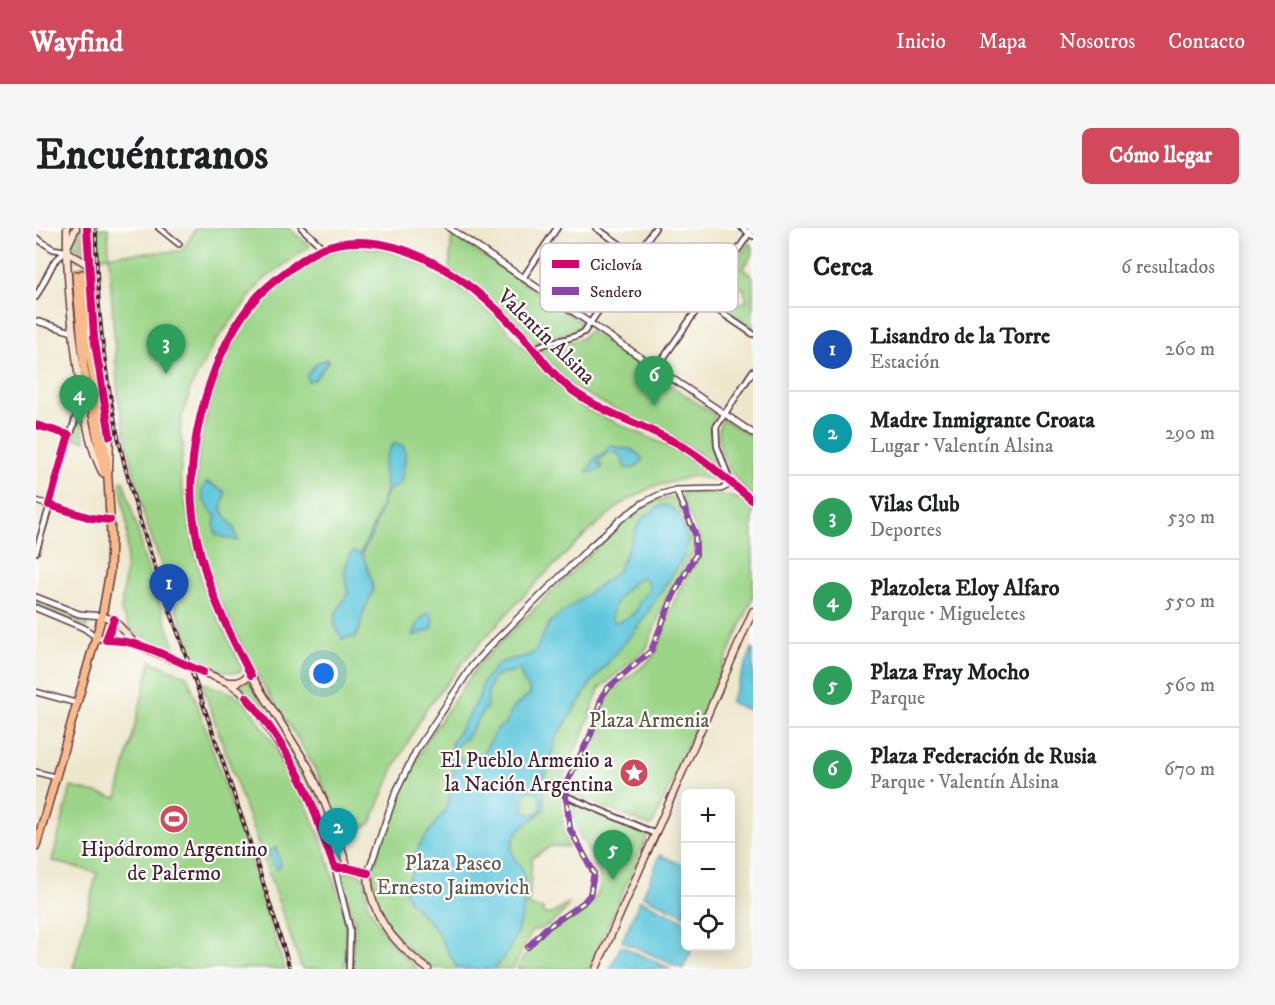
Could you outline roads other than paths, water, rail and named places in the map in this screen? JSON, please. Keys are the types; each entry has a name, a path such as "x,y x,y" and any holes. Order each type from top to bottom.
{"main road":[{"path":"67,228 66,251 72,332 82,396 95,456 106,481"},
{"path":"66,251 76,228"},
{"path":"87,228 94,337 111,442 111,459 106,481"},
{"path":"66,251 85,262 90,268"},
{"path":"36,846 102,616 110,571 110,520 105,451 79,274"},
{"path":"596,969 753,611"},
{"path":"102,616 114,619 137,645"},
{"path":"115,640 122,628"},
{"path":"95,636 137,645 227,682 246,697 271,732 308,793 335,868 348,868 368,873 377,914 382,924 400,945 428,969"},
{"path":"227,682 242,680 251,675"},
{"name":"Valentín Alsina","path":"251,675 309,768 324,801 348,868"},
{"path":"240,691 238,685 242,680"}],"street":[{"path":"302,228 323,248"},
{"path":"310,234 314,228"},
{"path":"449,228 458,230 540,291"},
{"path":"547,243 557,228"},
{"path":"596,228 618,243"},
{"path":"644,243 655,228"},
{"path":"738,252 752,232 742,228"},
{"path":"163,229 179,244"},
{"path":"36,238 53,249 66,251"},
{"name":"Valentín Alsina","path":"251,675 212,595 196,535 192,495 198,429 211,382 230,335 241,318 265,289 304,259 323,248 356,242 371,243 395,247 420,256 464,282 512,324 572,390 678,444 697,456 753,501"},
{"path":"36,297 54,262 66,251"},
{"path":"523,279 540,254"},
{"path":"571,312 753,433"},
{"path":"534,349 546,342 580,334 597,312"},
{"path":"656,369 695,312"},
{"path":"720,312 753,334"},
{"path":"36,321 72,332"},
{"path":"368,873 384,825 416,751 472,666 552,583 621,519 651,498 676,490 721,489 731,484 716,441 716,427 753,371"},
{"path":"36,552 82,396"},
{"path":"36,425 69,435"},
{"path":"528,947 545,930 583,903 590,895 594,873 570,829 566,796 567,782 591,734 602,696 651,651 674,594 696,554 695,533 676,490"},
{"path":"36,501 91,518 110,520"},
{"path":"36,597 79,614 102,616"},
{"path":"36,608 84,628 95,636"},
{"path":"36,692 76,703"},
{"path":"36,772 56,777"},
{"path":"566,796 656,834"},
{"path":"335,868 350,930 348,969"}],"water":[{"path":"327,359 328,362 314,380 308,381 307,374 318,363"},
{"path":"394,444 403,446 404,449 402,476 397,486 387,491 372,535 362,553 372,581 373,591 355,638 349,637 343,640 334,622 336,613 348,593 346,565 351,553 360,554 379,513 386,486 384,462"},
{"path":"608,446 633,450 642,458 642,461 635,468 625,468 621,456 613,452 607,453 598,461 601,469 587,472 595,458 608,450"},
{"path":"207,482 224,491 221,509 234,528 238,541 216,535 214,525 216,517 202,496"},
{"path":"662,505 677,512 688,540 685,556 637,628 591,683 556,738 543,784 545,808 519,831 513,841 513,856 524,875 525,899 519,926 508,951 493,969 458,969 434,927 409,901 404,889 420,844 446,809 454,782 451,744 479,698 483,682 495,667 502,662 530,655 535,651 550,622 618,571 639,523 645,516","holes":["642,577 648,582 648,592 632,615 614,622 612,610 615,604 625,590","521,670 521,676 531,693 511,710 507,722 496,730 487,747 473,761 463,761 456,753 457,744 466,738 487,706 488,692 493,678","529,791 539,793 542,805 538,813 531,815 524,810 523,804"]},
{"path":"427,613 433,619 434,625 431,630 412,636 421,619"},
{"path":"753,647 753,712 730,702"},
{"path":"276,848 281,866 277,869 268,851"},
{"path":"660,855 681,864 681,913 643,896"},
{"path":"640,900 681,919 681,951 691,951 683,969 622,941"},
{"path":"621,946 671,969 610,969"}],"tunnel":[{"path":"76,275 82,228"},
{"path":"82,274 86,232"}],"railway":[{"path":"96,228 98,296 105,363 124,463 147,543 244,824 290,969"}],"place":[{"name":"Vilas Club","path":"166,374"},
{"name":"Plaza Federación de Rusia","path":"654,406"},
{"name":"Plazoleta Eloy Alfaro","path":"79,425"},
{"name":"Lisandro de la Torre","path":"169,614"},
{"name":"El Pueblo Armenio a la Nación Argentina","path":"634,773"},
{"name":"Hipódromo Argentino de Palermo","path":"174,819"},
{"name":"Madre Inmigrante Croata","path":"338,858"},
{"name":"Plaza Fray Mocho","path":"613,880"}],"park label":[{"name":"Plaza Armenia","path":"649,721"},
{"name":"Plaza Paseo Ernesto Jaimovich","path":"453,876"}]}
